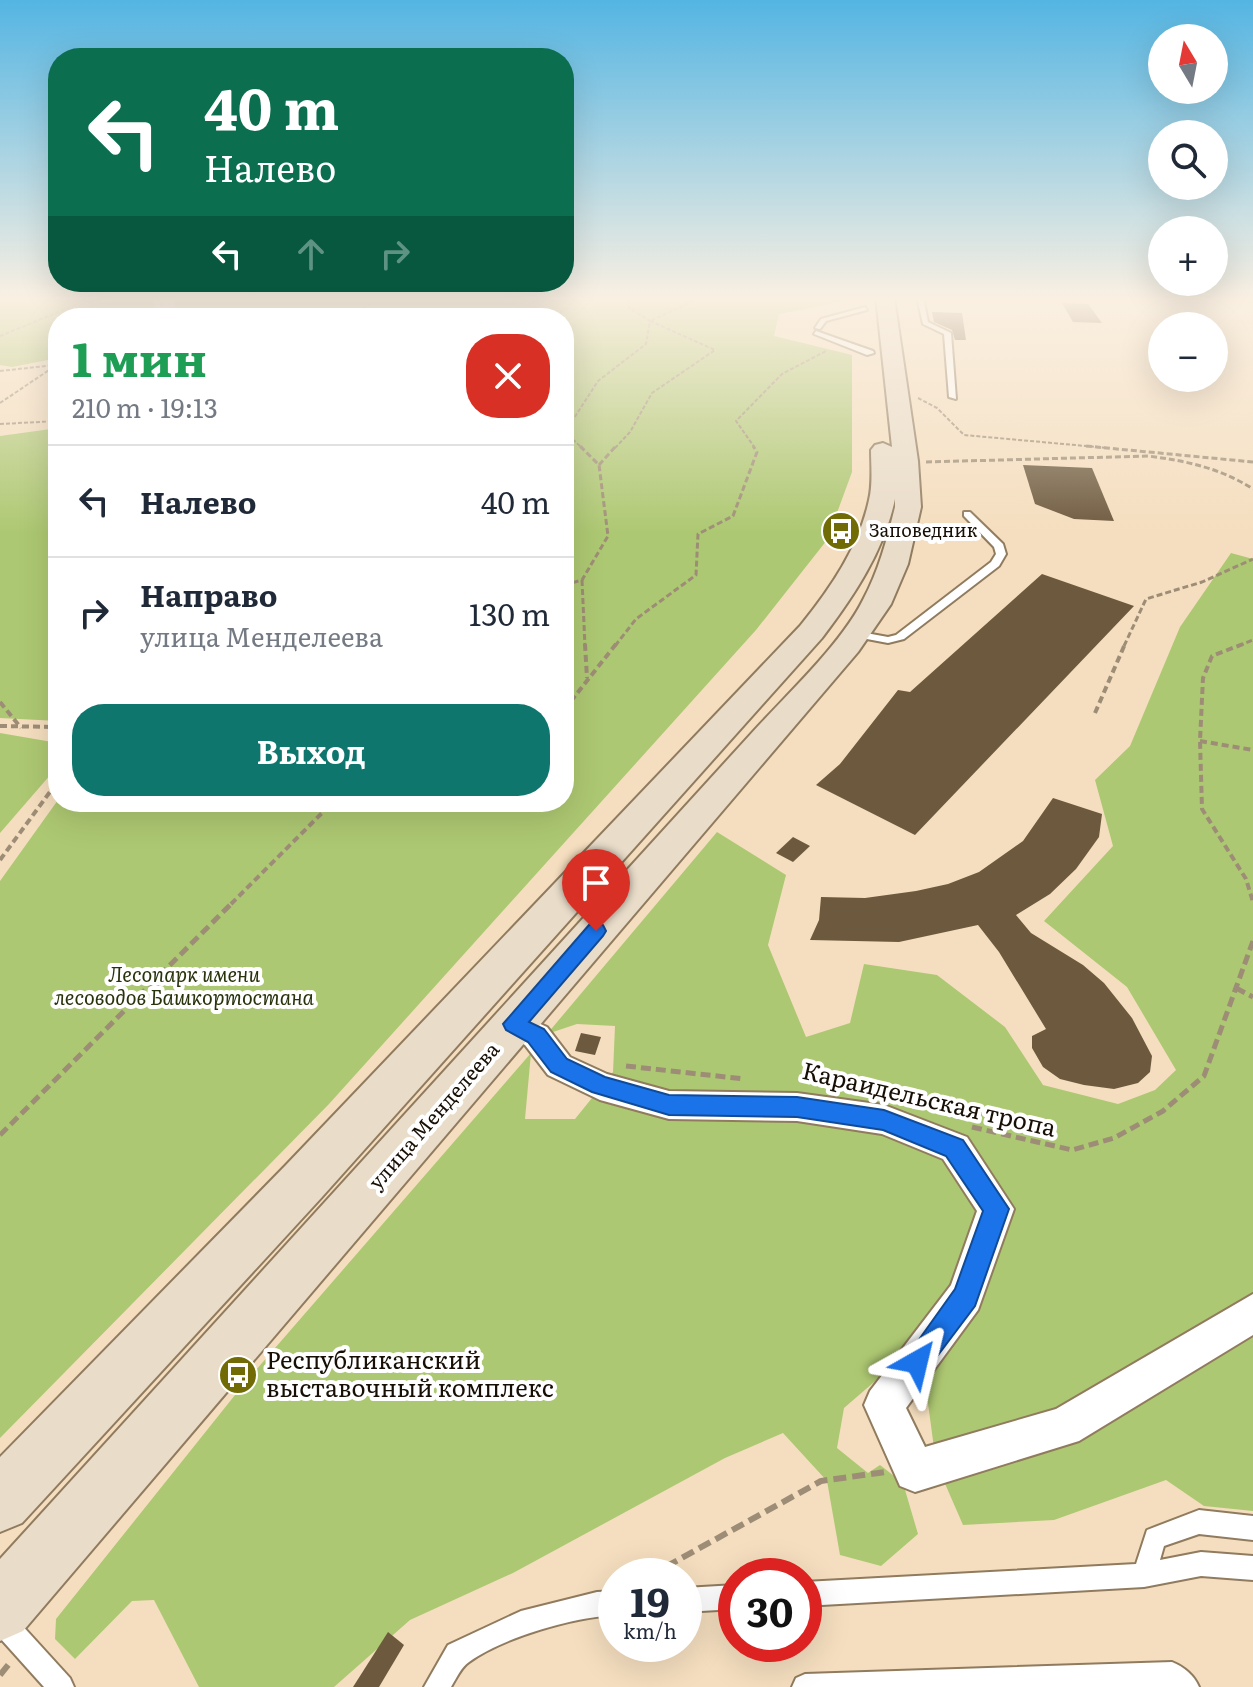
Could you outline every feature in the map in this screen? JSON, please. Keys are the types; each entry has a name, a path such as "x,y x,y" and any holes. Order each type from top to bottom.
{"main road":[{"path":"0,1501 304,1181 811,632 844,589 869,539 883,498 883,436 862,376"},
{"name":"улица Менделеева","path":"0,1608 855,634 876,604 894,564 908,507 906,461 887,376"}],"street":[{"path":"514,1024 536,1036 559,1066 600,1086 669,1105 797,1107 884,1120 955,1148 996,1209 965,1297 884,1405 915,1471 1065,1427 1253,1313"}],"lane":[{"path":"951,376 953,397"},
{"path":"855,634 888,640 900,637 995,564 1001,554 999,546 967,514"},
{"path":"1144,1575 1155,1538 1199,1522 1253,1528"},
{"path":"822,1593 1144,1575 1201,1564 1253,1568"},
{"path":"437,1687 457,1654 521,1623 598,1604"},
{"path":"0,1620 61,1687"},
{"path":"805,1687 1172,1675 1186,1687"}],"path":[{"path":"0,403 41,376"},
{"path":"574,414 583,398 603,376"},
{"path":"599,465 630,432 652,393 677,376"},
{"path":"574,697 636,619 696,575 698,534 733,516 757,452 736,421 780,376"},
{"path":"908,393 937,408 964,435 1253,462"},
{"path":"0,424 48,423"},
{"path":"574,441 599,465 608,536 582,580 587,681"},
{"path":"906,461 967,464 1073,455 1165,459 1222,471 1253,489"},
{"path":"1095,713 1146,599 1202,582 1253,559"},
{"path":"574,582 582,580"},
{"path":"1253,640 1212,656 1203,678 1200,741 1202,809 1246,879 1253,902"},
{"path":"0,702 21,728"},
{"path":"0,726 48,727"},
{"path":"1200,741 1253,750"},
{"path":"0,860 48,795"},
{"path":"0,1135 323,812"},
{"name":"Караидельская тропа","path":"959,1124 1072,1150 1114,1138 1163,1111 1204,1076 1253,941"},
{"path":"1236,988 1253,997"},
{"path":"623,1066 746,1080"},
{"path":"682,1558 821,1481 868,1473 915,1471"}],"green space":[{"name":"Лесопарк имени лесоводов Башкортостана","path":"574,376 852,376 852,472 827,540 756,630 329,1104 0,1438 0,881 49,812 574,812"},
{"path":"48,429 48,720 0,718 0,436"},
{"path":"1231,553 1253,559 1253,1511 1204,1506 1166,1480 1054,1520 963,1525 936,1463 925,1381 895,1364 844,1408 837,1448 868,1473 880,1465 903,1483 918,1534 881,1566 840,1555 827,1481 783,1433 725,1458 513,1573 410,1620 334,1687 199,1687 154,1600 132,1601 75,1659 55,1639 56,1619 243,1385 531,1053 525,1119 575,1119 613,1072 615,1026 577,1024 547,1034 717,832 786,875 768,945 806,1037 850,1023 864,964 937,975 1005,1027 1043,1085 1118,1104 1155,1090 1176,1070 1127,987 1044,921 1113,846 1095,780 1130,746 1180,627"},
{"path":"0,733 48,741 48,778 0,833"}],"building":[{"path":"1023,465 1092,468 1114,521 1074,519 1035,504"},
{"path":"1042,574 1134,606 915,835 816,785 840,764 898,690 910,692"},
{"path":"1053,798 1102,814 1099,837 1076,869 1050,894 1016,915 1031,933 1083,965 1104,983 1132,1018 1152,1056 1150,1072 1138,1083 1114,1089 1084,1085 1060,1079 1043,1067 1032,1048 1032,1036 1046,1029 999,952 978,925 899,942 810,940 819,920 821,897 865,898 916,891 948,884 979,872 1023,841"},
{"path":"793,837 810,846 793,862 776,853"},
{"path":"581,1033 601,1037 595,1055 575,1051"},
{"path":"388,1632 404,1645 379,1687 353,1687"}],"place":[{"name":"Заповедник","path":"841,531"},
{"name":"Республиканский выставочный комплекс","path":"238,1375"}],"route":[{"path":"596,931 514,1024 536,1036 559,1066 600,1086 669,1105 797,1107 884,1120 955,1148 996,1209 965,1297 917,1362"}]}
